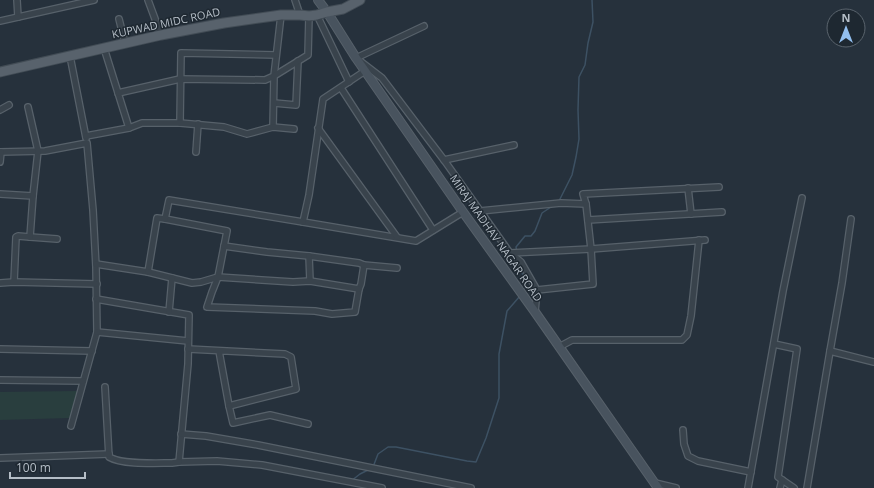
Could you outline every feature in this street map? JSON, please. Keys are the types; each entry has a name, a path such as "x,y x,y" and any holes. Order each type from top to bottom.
{"main road":[{"name":"KUPWAD MIDC ROAD","path":"0,72 161,35 224,23 281,15 309,15 343,9 360,0"}],"street":[{"path":"17,0 18,17"},
{"path":"0,21 74,2 94,0"},
{"path":"148,0 161,35"},
{"path":"295,0 309,15 349,82"},
{"name":"MIRAJ MADHAV NAGAR ROAD","path":"318,0 356,58 463,212 559,346 656,486"},
{"path":"273,128 274,76 281,15"},
{"path":"118,93 180,80 265,80 308,55 309,15"},
{"path":"119,19 125,43"},
{"path":"424,26 356,58 382,78 444,160 510,253 521,262 536,290 535,312"},
{"path":"104,48 129,128"},
{"path":"180,123 181,53 276,55"},
{"path":"70,56 87,143 93,210 97,284 97,332 71,426"},
{"path":"274,103 296,105 298,61"},
{"path":"303,222 309,195 323,99 365,71"},
{"path":"341,88 433,230"},
{"path":"0,110 9,105"},
{"path":"28,107 38,151 30,237"},
{"path":"86,136 129,128 142,123 198,124 224,127 247,134 273,128 294,129"},
{"path":"196,152 198,124"},
{"path":"318,128 397,237"},
{"path":"0,162 0,152 45,151 87,143"},
{"path":"444,160 514,145"},
{"path":"536,290 593,284 588,220 583,194 718,187"},
{"path":"688,188 691,214"},
{"path":"0,194 33,196"},
{"path":"748,488 783,291 802,198"},
{"path":"165,219 169,200 416,241 463,212"},
{"path":"480,211 561,203 586,204"},
{"path":"588,220 722,212"},
{"path":"148,272 157,218 227,231 218,277 207,307 315,311 332,314 355,312 364,265"},
{"path":"807,488 842,283 851,219"},
{"path":"14,282 16,237 57,239"},
{"path":"510,253 591,249 702,240 691,316 687,335 682,340 572,340 559,346"},
{"path":"224,246 397,268"},
{"path":"309,256 310,281"},
{"path":"96,264 148,272 192,283 218,277 293,282 310,281 359,288"},
{"path":"169,312 172,278"},
{"path":"0,283 97,284"},
{"path":"96,299 189,315 187,379 179,462"},
{"path":"97,332 188,341"},
{"path":"774,344 797,348 778,477 794,488"},
{"path":"0,349 92,351"},
{"path":"188,349 285,354 291,358 296,388 229,406"},
{"path":"219,351 233,423 270,415 308,424"},
{"path":"830,351 874,362"},
{"path":"0,380 83,381"},
{"path":"105,386 108,454 109,457 115,461 154,463 216,461 262,465 382,488"},
{"path":"683,430 684,444 688,456 698,461 751,472"},
{"path":"181,434 206,436 258,445 471,488"},
{"path":"0,458 108,454"},
{"path":"780,488 782,480"},
{"path":"656,486 676,488"}],"green space":[{"path":"77,391 70,418 0,420 0,392"}],"waterway":[{"path":"559,201 572,175 579,139 579,77 585,65 593,22 592,0"},
{"path":"517,252 516,247 525,236 531,236 535,231 542,213 551,207"},
{"path":"519,263 526,285 523,292"},
{"path":"373,467 378,454 388,447 396,447 476,462 486,438 499,398 499,354 507,311 520,296"},
{"path":"351,481 368,470"}]}
